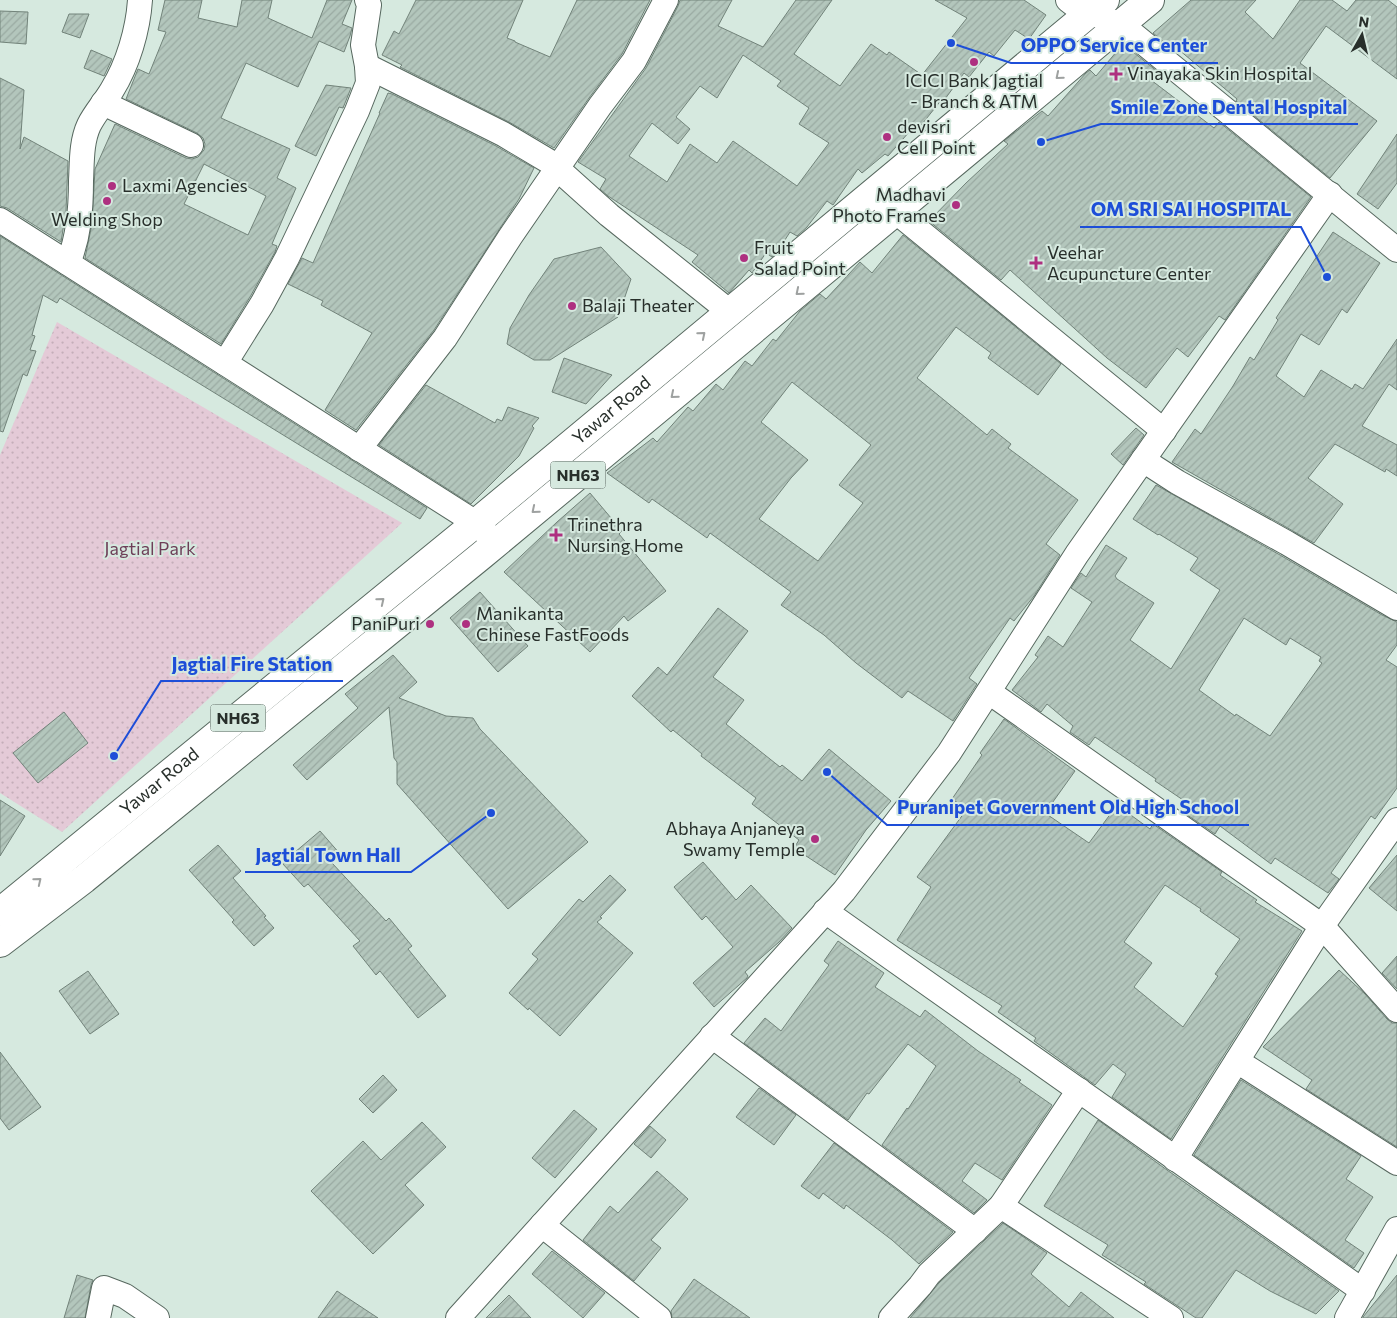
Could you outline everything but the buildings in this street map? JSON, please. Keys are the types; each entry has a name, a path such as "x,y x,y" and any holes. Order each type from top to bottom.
{"highway":[{"name":"NH63","path":"0,943 92,872 496,543 1150,0"},
{"name":"Yawar Road","path":"0,912 476,523 873,193 1088,4"}],"street":[{"path":"68,263 76,240 81,158 89,125 113,89 127,57 139,16 140,0"},
{"path":"225,363 262,304 287,258 357,112 368,83 363,45 369,5 368,0"},
{"path":"359,449 445,338 510,237 634,61 666,0"},
{"path":"1088,4 1120,25 1397,250"},
{"path":"367,66 503,134 550,162 609,215 730,312"},
{"path":"103,103 191,145"},
{"path":"873,193 1164,431"},
{"path":"458,1318 844,891 949,753 1077,554 1330,194"},
{"path":"0,220 476,523 496,543"},
{"path":"1143,460 1177,482 1287,542 1397,608"},
{"path":"989,692 1322,926 1397,1010"},
{"path":"1175,1159 1322,926 1397,820"},
{"path":"825,911 1362,1291"},
{"path":"712,1036 975,1231"},
{"path":"1236,1062 1397,1163"},
{"path":"891,1318 929,1274 1001,1206 1079,1090"},
{"path":"1001,1206 1171,1318"},
{"path":"542,1224 659,1318"},
{"path":"1347,1318 1397,1229"},
{"path":"98,1318 104,1288 125,1296 157,1318"}],"green space":[{"name":"Jagtial Park","path":"57,322 402,523 62,832 0,793 0,455"}],"place":[{"name":"OPPO Service Center","path":"951,43"},
{"name":"ICICI Bank Jagtial - Branch & ATM","path":"974,62"},
{"name":"Vinayaka Skin Hospital","path":"1116,74"},
{"name":"devisri Cell Point","path":"887,137"},
{"name":"Smile Zone Dental Hospital","path":"1041,142"},
{"name":"Laxmi Agencies","path":"112,186"},
{"name":"Welding Shop","path":"107,201"},
{"name":"Madhavi Photo Frames","path":"956,205"},
{"name":"Fruit Salad Point","path":"744,258"},
{"name":"Veehar Acupuncture Center","path":"1036,263"},
{"name":"OM SRI SAI HOSPITAL","path":"1327,277"},
{"name":"Balaji Theater","path":"572,306"},
{"name":"Trinethra Nursing Home","path":"556,535"},
{"name":"PaniPuri","path":"430,624"},
{"name":"Manikanta Chinese FastFoods","path":"466,624"},
{"name":"Jagtial Fire Station","path":"114,756"},
{"name":"Puranipet Government Old High School","path":"827,772"},
{"name":"Jagtial Town Hall","path":"491,813"},
{"name":"Abhaya Anjaneya Swamy Temple","path":"815,839"}]}
